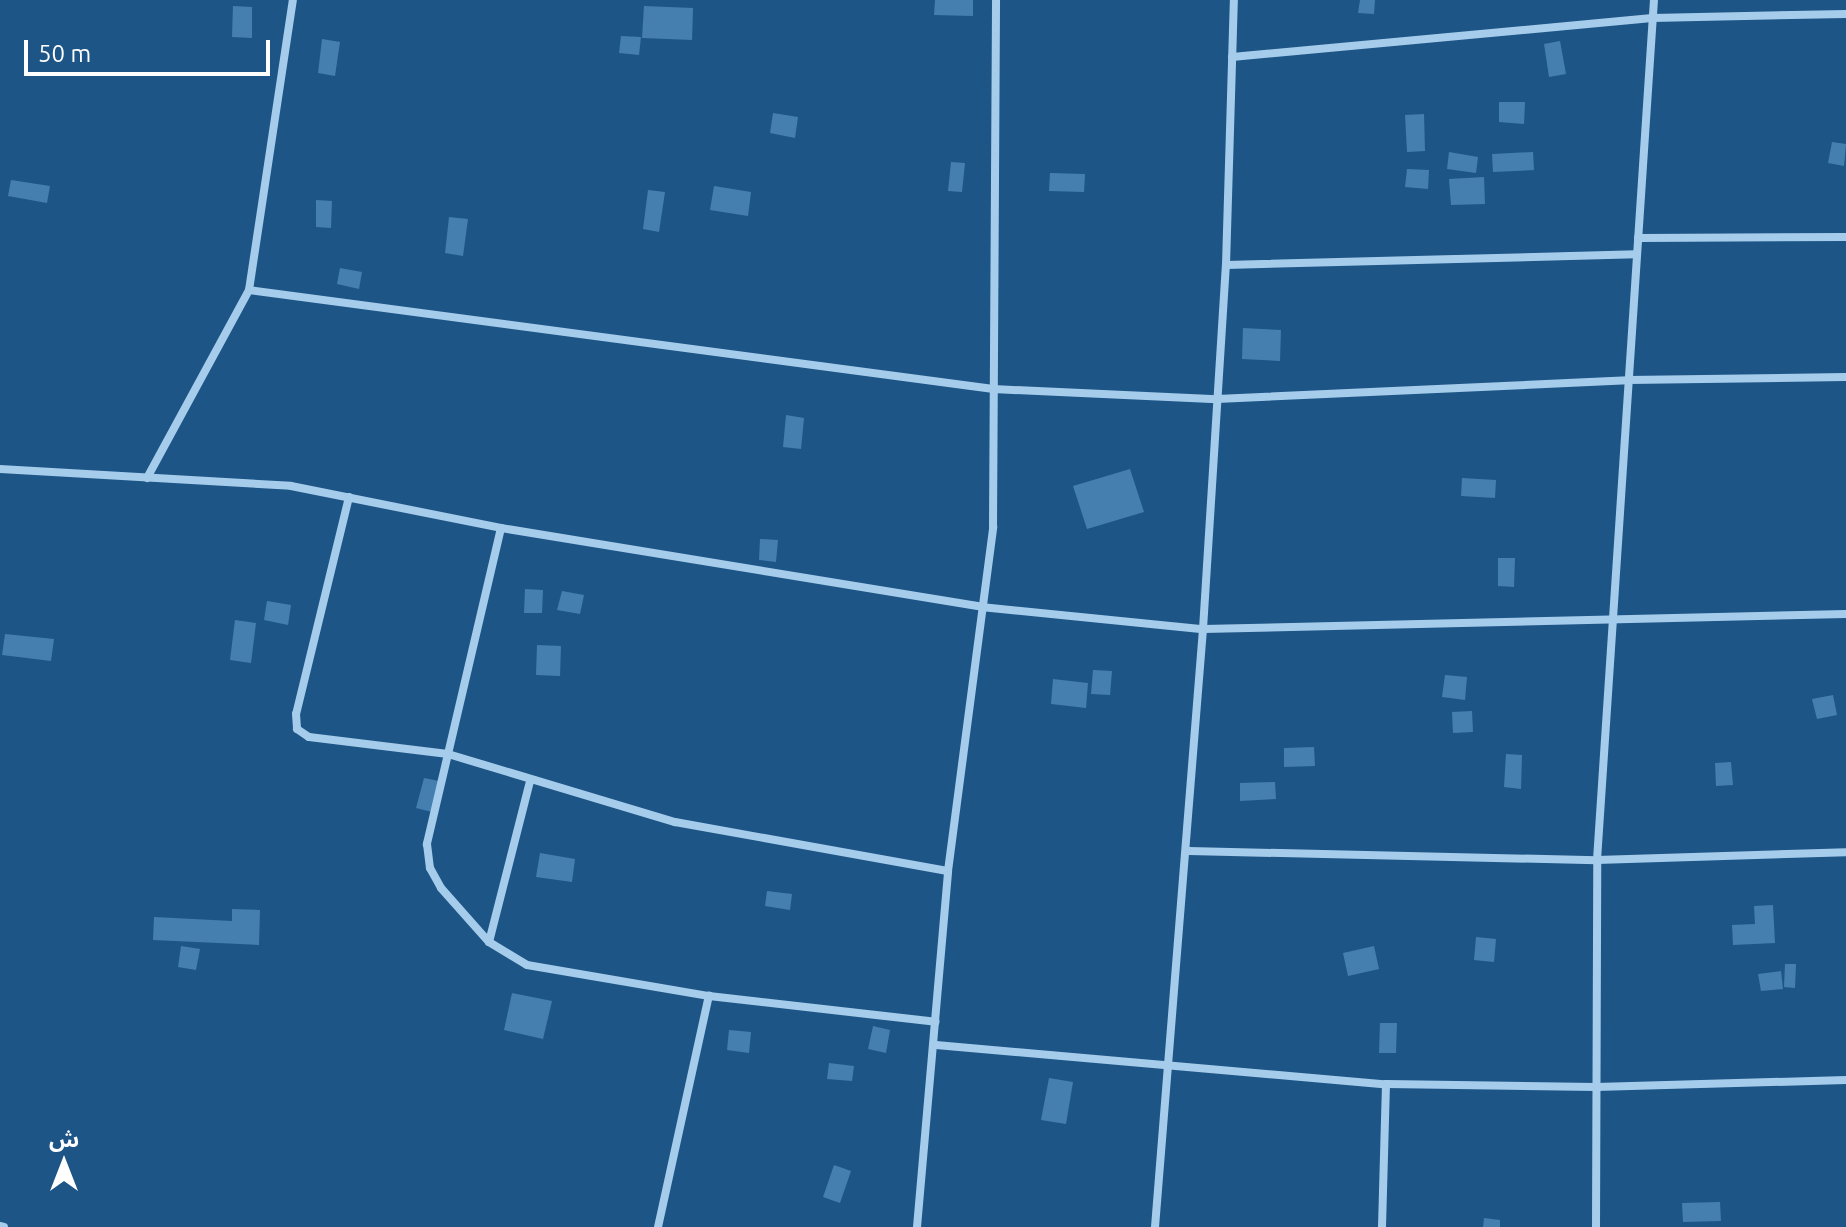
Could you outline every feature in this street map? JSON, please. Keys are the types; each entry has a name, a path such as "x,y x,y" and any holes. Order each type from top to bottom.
{"street":[{"path":"147,478 249,290 293,0"},
{"path":"917,1227 936,1045 948,871 993,527 996,0"},
{"path":"1155,1227 1166,1067 1189,851 1226,265 1234,0"},
{"path":"1596,1227 1597,860 1609,620 1654,0"},
{"path":"1232,57 1652,18 1846,14"},
{"path":"1638,238 1846,237"},
{"path":"1226,265 1636,254"},
{"path":"249,290 993,389 1217,399 1628,380 1846,377"},
{"path":"0,469 250,481 349,497 501,528 981,607 1203,629 1846,614"},
{"path":"349,497 297,729 309,737 448,754 675,822 948,871"},
{"path":"501,528 427,844 430,868 441,888 489,942 527,965 709,996 936,1022"},
{"path":"489,942 530,781"},
{"path":"1189,851 1597,860 1846,852"},
{"path":"658,1227 709,996"},
{"path":"936,1045 1386,1084 1596,1087 1846,1080"},
{"path":"1382,1227 1386,1084"}],"building":[{"path":"935,0 973,0 973,16 934,15"},
{"path":"1360,0 1375,0 1374,14 1358,13"},
{"path":"233,6 252,7 252,38 232,37"},
{"path":"644,6 693,8 692,40 642,38"},
{"path":"621,36 641,37 639,55 619,53"},
{"path":"322,39 340,42 335,76 318,73"},
{"path":"1560,41 1566,74 1549,77 1544,44"},
{"path":"1499,102 1525,102 1524,124 1499,122"},
{"path":"773,113 798,117 795,138 770,133"},
{"path":"1424,114 1425,151 1407,152 1405,115"},
{"path":"1832,142 1846,144 1844,166 1828,163"},
{"path":"1449,152 1478,157 1476,173 1447,169"},
{"path":"1533,152 1534,170 1493,172 1492,154"},
{"path":"951,162 965,163 962,192 948,191"},
{"path":"1407,169 1429,170 1428,189 1405,187"},
{"path":"1050,173 1085,174 1084,192 1049,191"},
{"path":"1484,177 1485,204 1451,205 1449,179"},
{"path":"11,180 50,186 47,203 8,196"},
{"path":"714,186 751,192 748,216 710,210"},
{"path":"648,190 665,192 659,232 643,229"},
{"path":"316,200 332,201 331,228 316,227"},
{"path":"449,217 468,219 463,256 445,253"},
{"path":"340,268 362,272 359,289 337,284"},
{"path":"1243,328 1281,330 1280,361 1242,359"},
{"path":"786,415 804,418 801,449 783,447"},
{"path":"1130,469 1144,512 1087,529 1073,486"},
{"path":"1462,478 1496,480 1495,498 1461,496"},
{"path":"760,539 778,540 776,562 759,560"},
{"path":"1498,558 1515,558 1514,587 1498,586"},
{"path":"525,589 543,590 542,613 524,613"},
{"path":"562,591 584,595 580,614 557,610"},
{"path":"267,601 291,605 288,625 264,620"},
{"path":"235,620 256,623 251,663 230,660"},
{"path":"5,634 54,639 51,661 2,655"},
{"path":"537,645 561,646 560,676 536,675"},
{"path":"1093,670 1112,671 1110,695 1091,694"},
{"path":"1445,675 1467,677 1465,700 1442,697"},
{"path":"1053,679 1088,683 1086,708 1051,704"},
{"path":"1833,695 1837,715 1817,719 1812,699"},
{"path":"1472,711 1473,732 1453,733 1452,712"},
{"path":"1314,747 1315,766 1284,767 1284,748"},
{"path":"1506,754 1522,755 1521,789 1504,787"},
{"path":"1731,762 1733,785 1716,786 1715,763"},
{"path":"424,778 439,781 432,812 416,808"},
{"path":"1275,782 1276,799 1240,801 1240,783"},
{"path":"540,853 575,859 572,882 536,877"},
{"path":"767,891 792,894 790,910 765,906"},
{"path":"1773,905 1775,943 1733,945 1732,925 1755,924 1754,906"},
{"path":"232,909 260,910 259,945 153,940 154,917 232,921"},
{"path":"1476,937 1496,939 1494,962 1474,960"},
{"path":"181,946 200,949 196,970 178,967"},
{"path":"1374,946 1379,969 1348,976 1343,953"},
{"path":"1785,964 1796,964 1795,988 1784,987"},
{"path":"1781,971 1783,989 1761,991 1758,974"},
{"path":"512,993 552,1001 543,1039 504,1030"},
{"path":"1380,1023 1397,1023 1396,1053 1379,1053"},
{"path":"873,1026 890,1030 886,1053 868,1049"},
{"path":"729,1030 751,1032 749,1053 727,1050"},
{"path":"829,1063 854,1066 852,1081 827,1079"},
{"path":"1049,1078 1073,1082 1066,1124 1041,1120"},
{"path":"834,1165 851,1171 840,1203 823,1197"},
{"path":"1720,1202 1721,1221 1683,1222 1682,1203"},
{"path":"1484,1218 1500,1220 1500,1227 1483,1227"}]}
